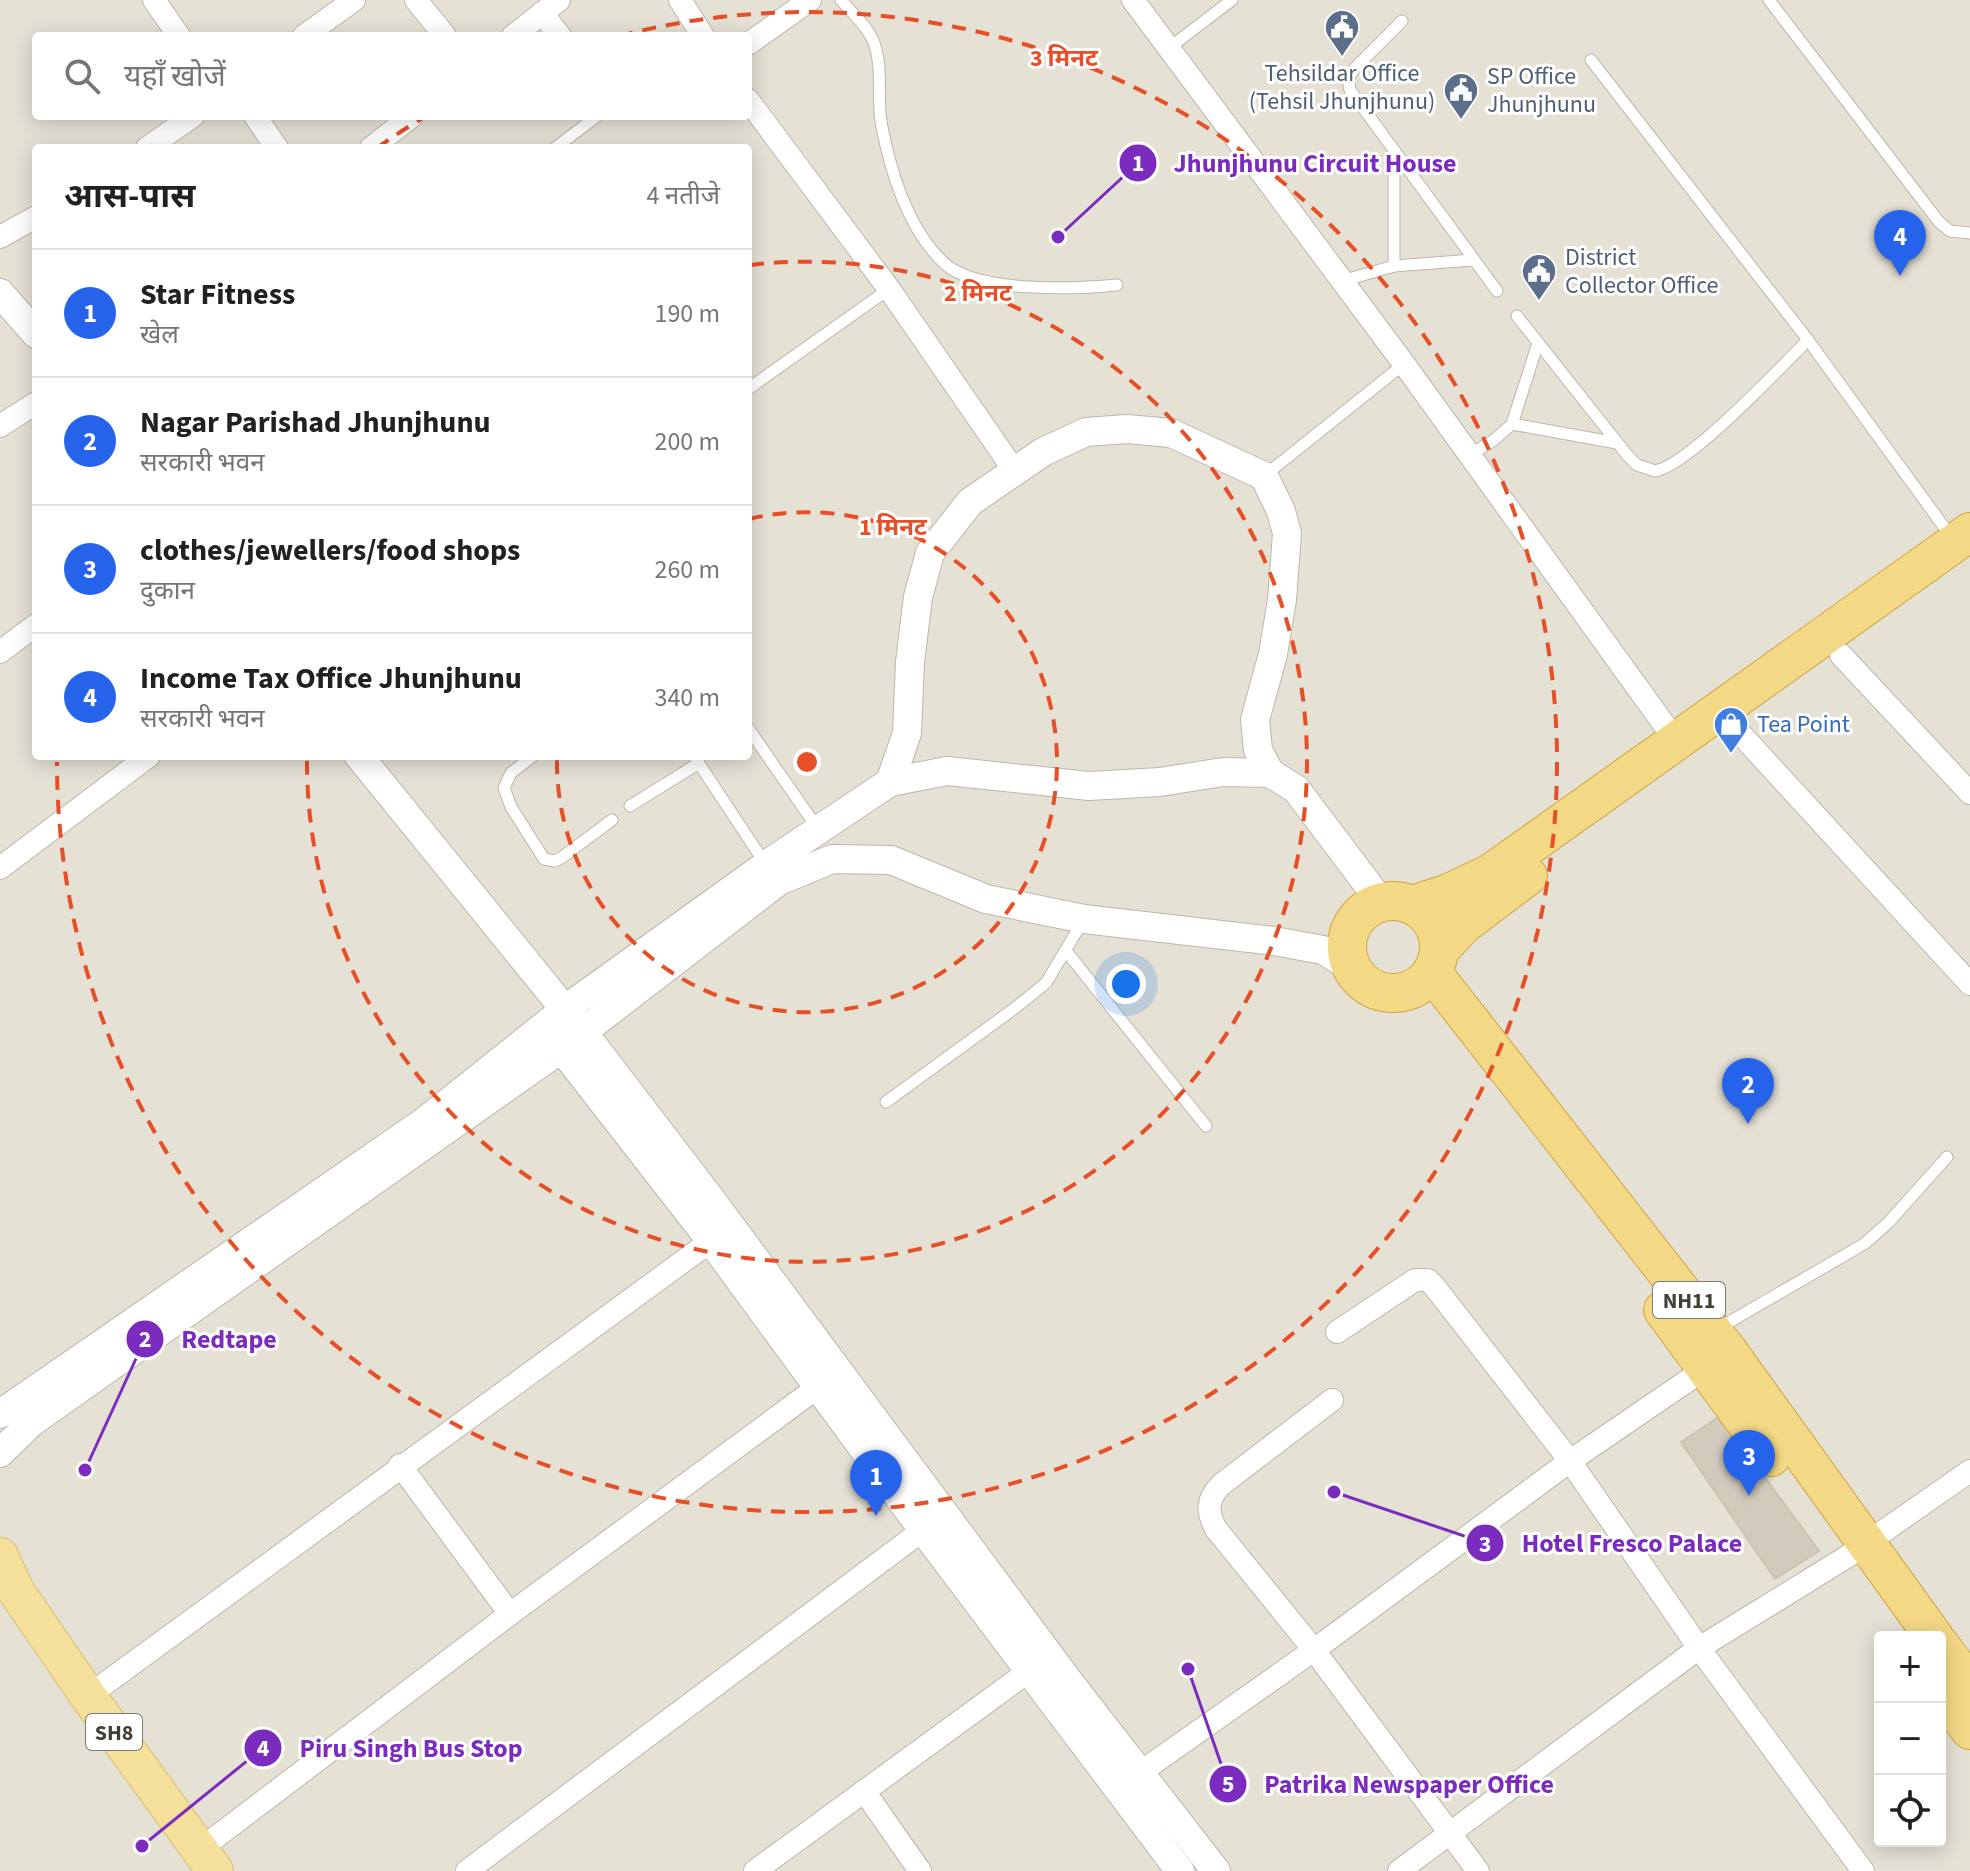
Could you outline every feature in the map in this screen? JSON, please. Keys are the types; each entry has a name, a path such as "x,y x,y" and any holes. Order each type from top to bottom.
{"highway":[{"path":"1965,545 1841,655 1493,901 1463,925 1430,970 1395,994 1371,989 1349,966 1346,941 1349,929 1361,913 1458,890 1491,873 1676,741 1965,545"},
{"name":"NH11","path":"1396,903 1432,922 1438,940 1430,970 1716,1350 1854,1551 1899,1631"},
{"name":"NH11","path":"1854,1551 1928,1631"},
{"path":"1946,1653 1970,1685"},
{"path":"1946,1697 1970,1730"}],"main road":[{"name":"SH8","path":"0,1556 8,1586 207,1860"}],"street":[{"path":"154,0 176,32"},
{"path":"329,29 354,0"},
{"path":"416,0 442,32"},
{"path":"680,0 700,32"},
{"path":"752,41 810,0"},
{"path":"1133,0 1404,364 1676,741"},
{"path":"518,32 550,6 559,32"},
{"path":"752,105 889,289 1014,470"},
{"path":"153,144 187,120"},
{"path":"258,120 274,144"},
{"path":"375,144 397,120"},
{"path":"0,237 32,219"},
{"path":"0,293 32,329"},
{"path":"0,425 32,405"},
{"path":"890,782 907,733 911,649 918,597 930,553 970,502 1014,470 1086,432 1127,429 1171,433 1264,476 1281,511 1287,533 1280,613 1273,654 1255,720 1258,750 1270,773"},
{"path":"0,652 32,628"},
{"path":"1841,655 1970,793"},
{"path":"1736,729 1970,984"},
{"path":"0,868 144,760"},
{"path":"362,760 563,1029 711,1241 1029,1671 1216,1871"},
{"path":"0,1453 32,1422 563,1029 766,865 890,782 947,771 1089,786 1160,782 1223,772 1270,773 1296,789 1396,903"},
{"path":"0,1414 779,881 832,859 891,860 986,899 1084,919 1274,941 1323,950 1349,966"},
{"path":"563,1029 710,1198 1049,1654 1129,1780 1180,1871"},
{"path":"88,1696 400,1465 711,1241"},
{"path":"1337,1332 1415,1280 1428,1280 1570,1461 1699,1648 1863,1871"},
{"path":"1129,1780 1314,1650 1716,1350"},
{"path":"207,1860 510,1614 818,1387"},
{"path":"1332,1400 1222,1484 1212,1494 1208,1505 1216,1529 1314,1650 1478,1871"},
{"path":"400,1465 510,1614"},
{"path":"1399,1871 1699,1648 1854,1551 1970,1471"},
{"path":"467,1871 923,1530"},
{"path":"755,1871 1029,1671"},
{"path":"864,1791 920,1871"}],"lane":[{"path":"841,0 868,33 876,49 881,120 901,195 918,227 947,266 991,284 1087,288 1117,285"},
{"path":"1169,48 1232,0"},
{"path":"1769,0 1939,222 1950,231 1970,233"},
{"path":"1402,21 1348,79 1354,97 1497,291"},
{"path":"1591,60 1965,545"},
{"path":"560,144 592,120"},
{"path":"1394,153 1394,266"},
{"path":"1342,281 1394,266 1473,260"},
{"path":"752,386 889,289"},
{"path":"1517,316 1617,443 1637,465 1655,471 1663,470 1728,418 1808,340"},
{"path":"1470,455 1512,424 1538,343"},
{"path":"1264,476 1404,364"},
{"path":"1512,424 1617,443"},
{"path":"752,734 819,829"},
{"path":"528,760 511,773 504,788 511,807 544,859 555,861 561,858 612,820"},
{"path":"630,806 697,760 766,865"},
{"path":"886,1102 1032,996 1046,983 1084,919"},
{"path":"1066,951 1206,1126"},
{"path":"1716,1350 1864,1244 1888,1223 1947,1157"}],"shaded area":[{"path":"0,0 1970,0 1970,1871 0,1871"}],"building":[{"path":"1720,1416 1819,1551 1775,1579 1681,1442"}],"place":[{"name":"Tehsildar Office (Tehsil Jhunjhunu)","path":"1342,58"},
{"name":"SP Office Jhunjhunu","path":"1461,121"},
{"name":"Jhunjhunu Circuit House","path":"1058,237"},
{"name":"Income Tax Office Jhunjhunu","path":"1900,276"},
{"name":"District Collector Office","path":"1539,302"},
{"name":"Tea Point","path":"1731,755"},
{"name":"Nagar Parishad Jhunjhunu","path":"1748,1124"},
{"name":"Redtape","path":"85,1470"},
{"name":"Hotel Fresco Palace","path":"1334,1492"},
{"name":"clothes/jewellers/food shops","path":"1749,1496"},
{"name":"Star Fitness","path":"876,1516"},
{"name":"Patrika Newspaper Office","path":"1188,1669"},
{"name":"Piru Singh Bus Stop","path":"142,1846"}]}
